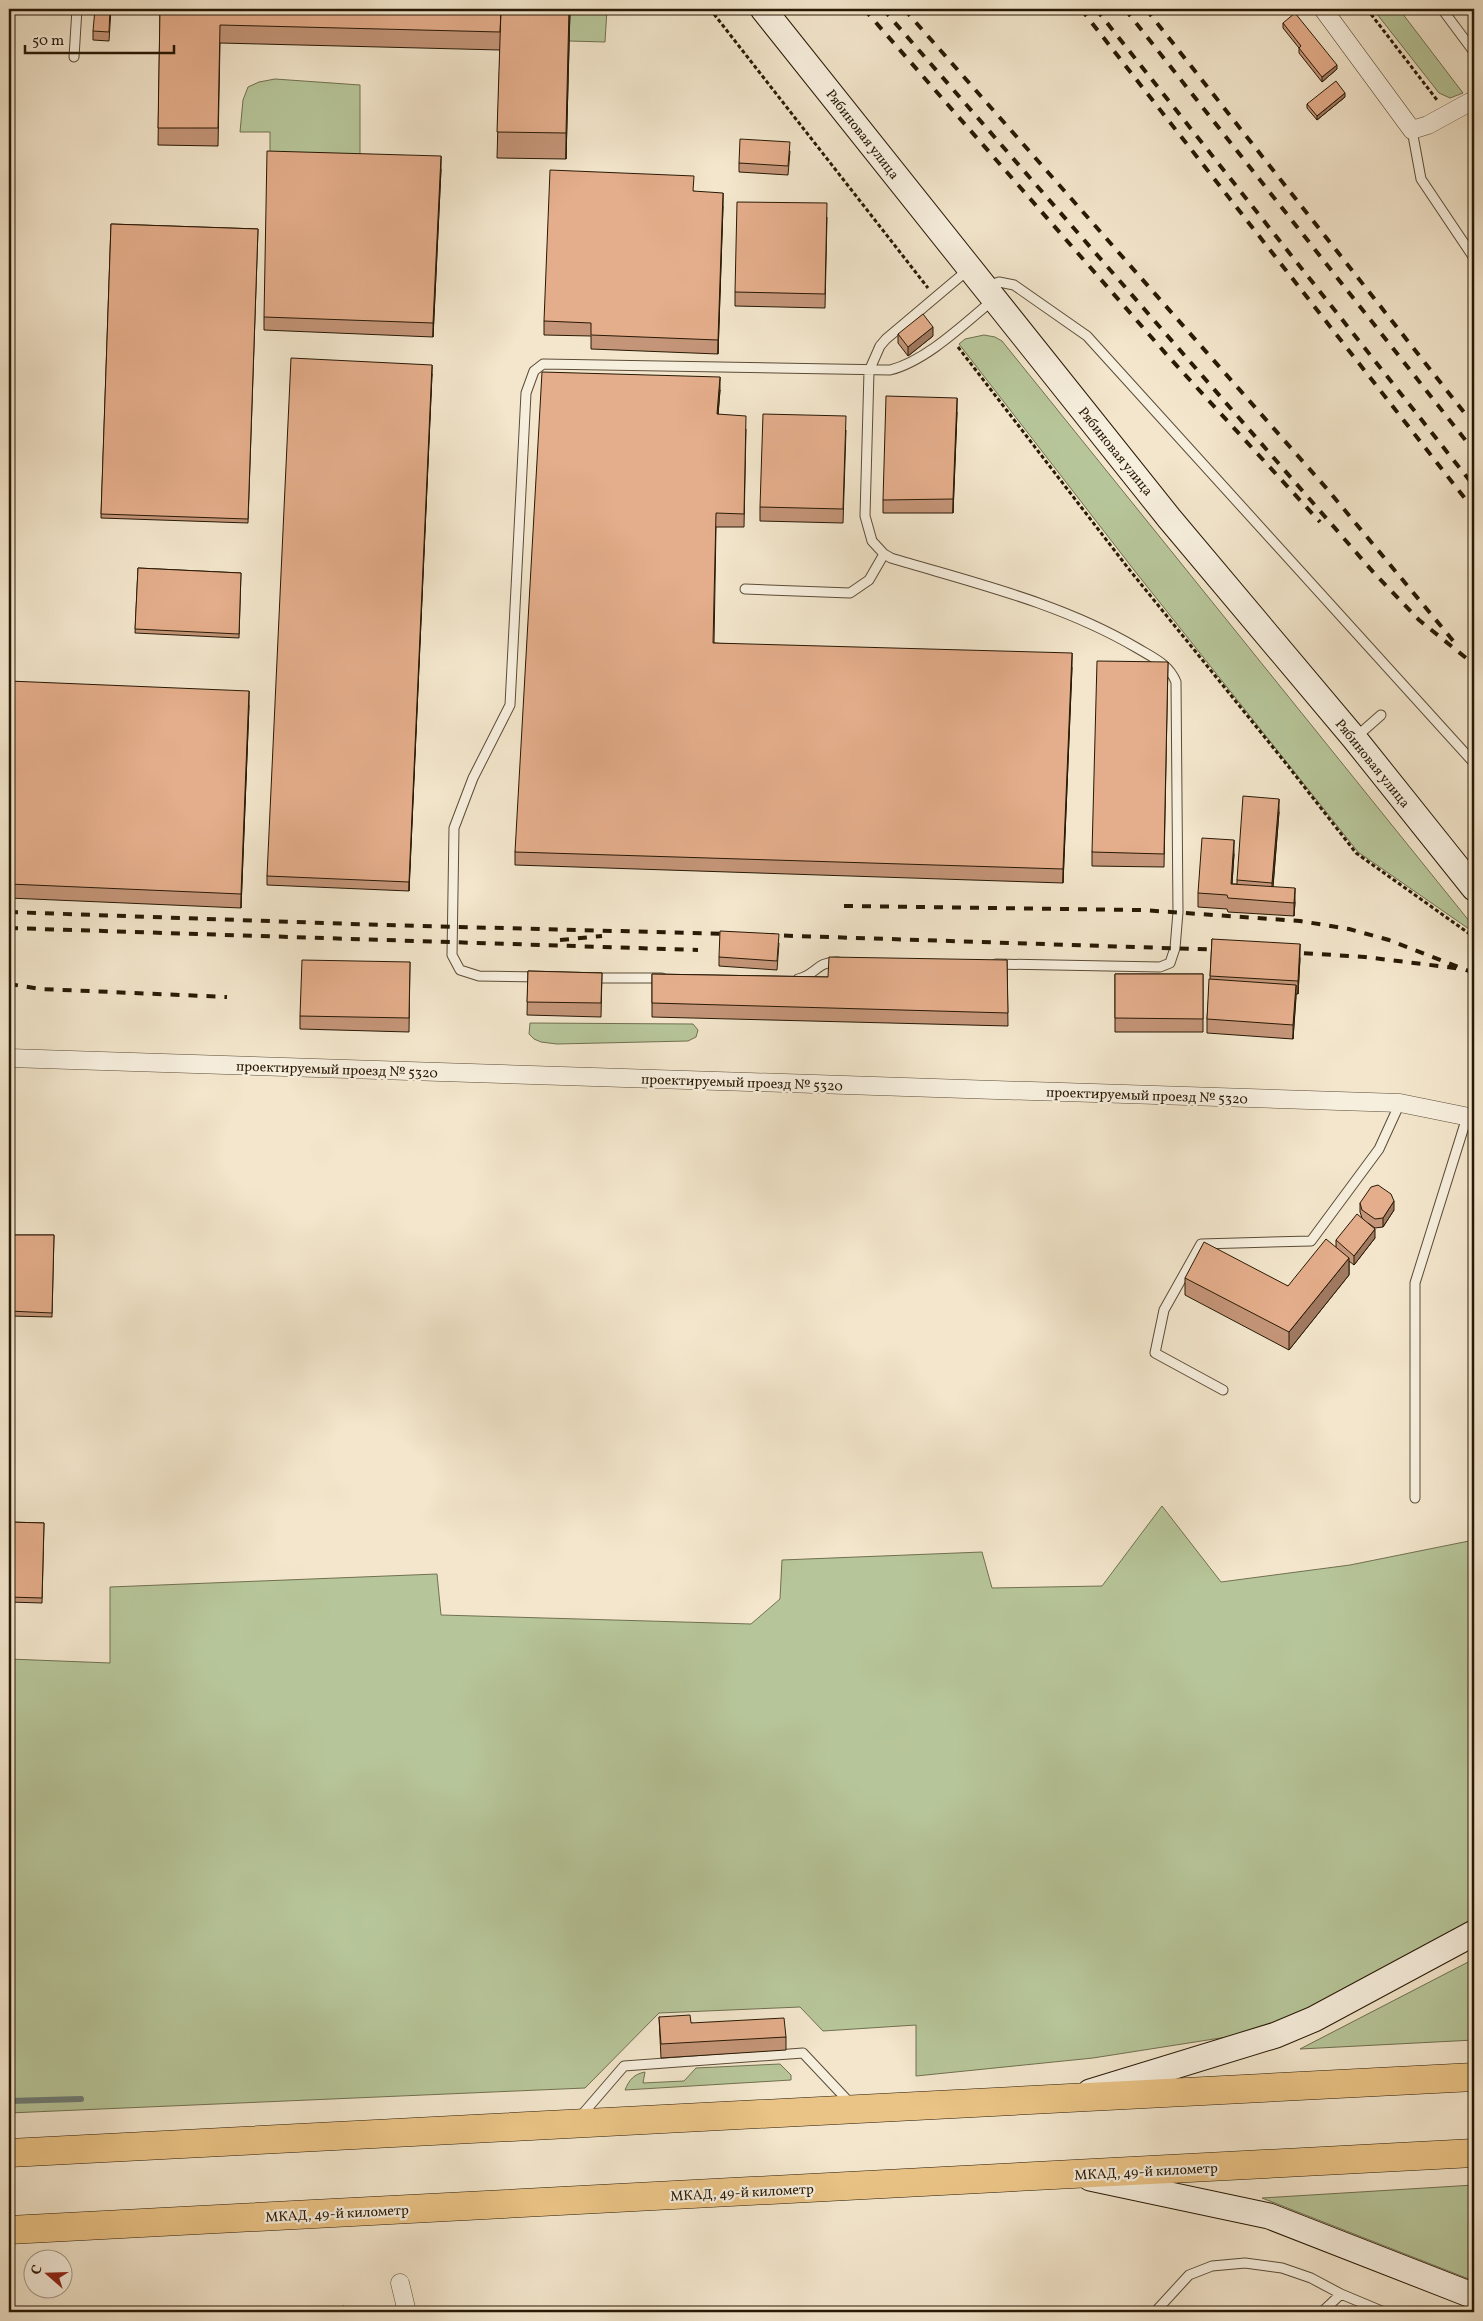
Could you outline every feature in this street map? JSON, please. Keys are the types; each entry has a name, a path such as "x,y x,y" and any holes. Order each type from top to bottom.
{"highway":[{"path":"9,2153 1474,2077"},
{"name":"МКАД, 49-й километр","path":"9,2230 1474,2153"}],"street":[{"name":"Рябиновая улица","path":"763,9 1169,518 1354,738 1474,888"},
{"path":"1323,9 1412,130 1428,126 1472,101"},
{"name":"проектируемый проезд № 5320","path":"9,1058 1400,1103 1471,1118"},
{"path":"1074,2098 1178,2064 1276,2036 1314,2019 1474,1933"},
{"path":"1073,2175 1269,2216 1474,2296"},
{"path":"400,2283 407,2312"}],"lane":[{"path":"74,57 78,9"},
{"path":"1442,9 1474,52"},
{"path":"1412,130 1421,178 1474,258"},
{"path":"984,964 1160,966 1170,963 1175,948 1178,912 1176,682 1172,672 1158,660 1087,621 1064,611 884,554 872,540 865,516 869,371 880,346 886,339 936,298 982,285 999,282 1014,284 1087,336 1474,763"},
{"path":"547,977 479,976 460,970 452,954 454,828 473,778 510,705 526,393 534,371 543,364 869,371 900,368 954,332 982,285"},
{"path":"745,589 850,593 869,580 884,554"},
{"path":"1354,738 1381,715"},
{"path":"790,979 799,979 812,975 817,968 828,961 848,962"},
{"path":"576,977 673,978"},
{"path":"1223,1390 1155,1353 1164,1310 1201,1244 1312,1240 1379,1149 1400,1103"},
{"path":"1415,1498 1414,1283 1471,1118"},
{"path":"575,2124 624,2066 803,2053 856,2109"},
{"path":"1154,2312 1189,2275 1212,2266 1237,2264 1282,2268 1311,2278 1341,2294 1384,2312"},
{"path":"1322,2312 1341,2294"}],"path":[{"path":"710,9 936,298"},
{"path":"1367,9 1448,114"},
{"path":"954,332 958,346 1128,568 1247,714 1356,853 1474,937"}],"green space":[{"path":"570,9 607,9 605,42 569,41"},
{"path":"1373,9 1399,9 1463,93 1450,98 1439,93"},
{"path":"275,79 360,85 360,162 270,160 270,132 240,132 243,100 248,87 259,82"},
{"path":"984,335 995,337 1002,341 1474,927 1469,929 1358,852 1134,570 959,344 965,339"},
{"path":"530,1023 693,1024 698,1030 696,1037 688,1041 557,1044 534,1039 529,1034"},
{"path":"1162,1506 1221,1582 1350,1565 1474,1540 1474,1920 1318,2005 1246,2034 1093,2058 916,2076 916,2025 823,2031 800,2007 659,2013 585,2088 9,2113 9,1659 110,1663 110,1587 437,1574 441,1615 751,1624 780,1599 782,1560 982,1552 992,1588 1102,1586"},
{"path":"1474,1959 1474,2040 1300,2049"},
{"path":"780,2064 791,2075 791,2080 625,2090 632,2078 645,2072 643,2083 684,2081 696,2068"},
{"path":"1474,2185 1474,2281 1262,2198"}],"building":[{"path":"95,9 110,9 109,32 93,31"},
{"path":"160,9 501,9 500,32 220,25 218,128 158,128"},
{"path":"501,9 569,9 566,133 497,132"},
{"path":"1295,13 1337,65 1322,77 1299,48 1301,46 1283,23"},
{"path":"1336,81 1345,93 1317,116 1307,104"},
{"path":"740,139 790,142 788,166 739,163"},
{"path":"267,151 441,156 433,323 264,317"},
{"path":"550,170 694,176 693,191 723,193 718,340 591,335 591,323 544,321"},
{"path":"737,202 827,203 825,294 735,292"},
{"path":"111,224 258,229 248,519 101,514"},
{"path":"923,314 933,327 908,347 898,334"},
{"path":"291,358 432,365 409,882 267,876"},
{"path":"542,372 720,377 717,414 746,416 744,514 716,513 713,643 1072,653 1063,869 515,852"},
{"path":"886,396 957,398 953,499 883,500"},
{"path":"763,414 846,416 843,509 760,507"},
{"path":"138,568 241,573 239,634 135,629"},
{"path":"1097,661 1168,662 1164,854 1092,852"},
{"path":"9,681 249,691 241,894 9,884"},
{"path":"1243,796 1279,799 1272,883 1237,880"},
{"path":"1202,838 1234,840 1231,884 1295,888 1294,903 1228,898 1227,895 1198,893"},
{"path":"720,931 779,934 777,961 719,957"},
{"path":"1212,939 1300,944 1298,981 1210,976"},
{"path":"829,957 1007,960 1008,1013 652,1003 652,974 828,977"},
{"path":"302,960 410,962 409,1018 300,1016"},
{"path":"528,971 602,973 601,1003 527,1002"},
{"path":"1115,974 1203,974 1203,1019 1115,1018"},
{"path":"1209,979 1296,985 1293,1025 1207,1019"},
{"path":"1378,1185 1391,1194 1394,1201 1383,1218 1375,1219 1362,1210 1360,1203 1371,1187"},
{"path":"1357,1214 1375,1229 1354,1256 1336,1240"},
{"path":"9,1235 54,1235 52,1313 9,1311"},
{"path":"1326,1239 1349,1258 1289,1332 1185,1278 1204,1242 1288,1286"},
{"path":"9,1522 44,1523 42,1598 9,1597"},
{"path":"690,2015 691,2023 784,2018 786,2037 661,2044 659,2017"},
{"path":"344,2306 346,2312 320,2312"}],"waterway":[{"path":"9,2101 81,2099"}],"railway":[{"path":"864,9 1167,355 1320,522"},
{"path":"883,9 1374,573 1419,620 1471,662"},
{"path":"904,9 1328,490 1455,643"},
{"path":"1081,9 1474,510"},
{"path":"1096,9 1474,486"},
{"path":"1125,9 1474,451"},
{"path":"1146,9 1474,425"},
{"path":"844,906 1141,910 1300,921 1349,929 1389,940 1474,973"},
{"path":"9,912 383,925 733,934"},
{"path":"9,928 698,950"},
{"path":"766,935 1226,950"},
{"path":"560,940 602,936"},
{"path":"1286,952 1365,957 1463,969"},
{"path":"9,984 41,989 227,997"}]}
